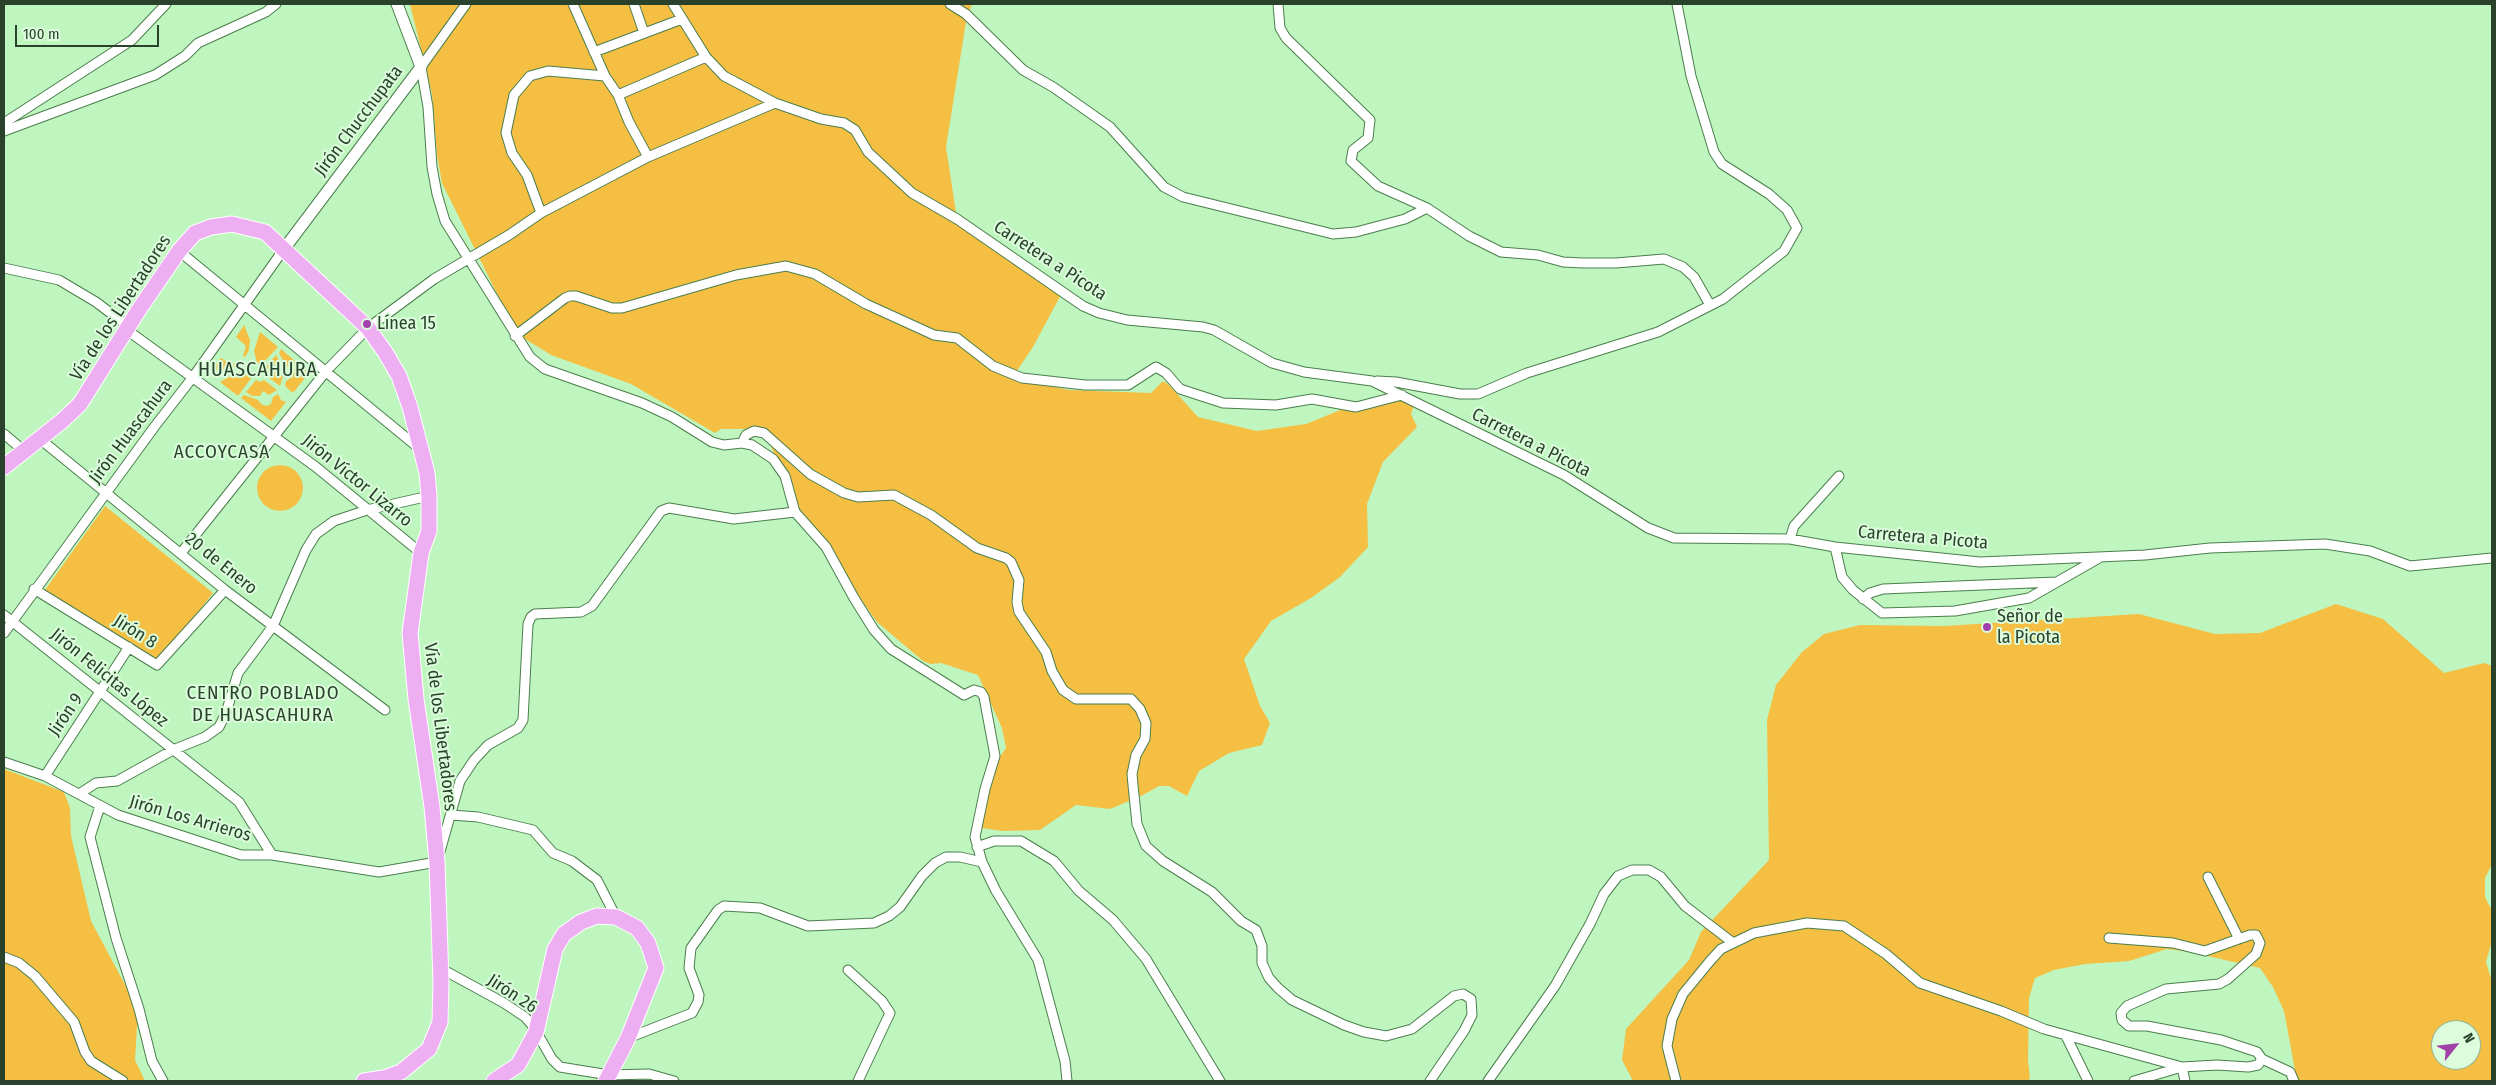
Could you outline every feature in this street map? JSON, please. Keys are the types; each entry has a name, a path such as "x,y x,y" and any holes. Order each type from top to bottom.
{"highway":[{"name":"Vía de los Libertadores","path":"4,467 80,404 179,251 195,233 211,227 232,224 265,232 368,328 399,376 421,450 430,496 429,532 421,553 410,634 416,699 432,807 437,862 440,1022 429,1049 401,1072 384,1078 364,1081"},
{"path":"494,1081 518,1065 536,1032 555,950 564,934 589,918 597,916 616,917 627,921 643,936 652,951 656,968 628,1038 607,1078"}],"street":[{"path":"4,123 132,40 166,4"},
{"path":"4,131 155,75 185,56 198,44 266,12 276,4"},
{"name":"Jirón Chucchupata","path":"284,249 421,67 397,4"},
{"path":"466,4 421,67 428,107 432,167 436,194 445,220 515,336 530,357 545,369 642,403 672,417 712,442 724,445 742,443 752,445 773,459 785,476 795,512 826,547 874,630 891,649 952,689 964,695 974,690 981,692 984,697 994,756 977,821 975,837 982,862 996,891 1038,960 1065,1061 1066,1081"},
{"path":"573,4 605,76 618,95 648,157"},
{"path":"634,4 644,33"},
{"name":"Carretera a Picota","path":"673,4 706,57 724,76 774,103 820,119 844,123 855,130 868,152 912,193 957,219 1083,306 1099,313 1128,320 1203,326 1214,330 1272,363 1304,372 1372,381 1564,475 1648,528 1674,538 1790,539 1835,547 1980,562 2102,557 2210,548 2325,544 2370,551 2410,566 2492,558"},
{"path":"950,4 966,14 1023,70 1053,87 1110,127 1164,187 1184,197 1333,234 1356,232 1405,219 1427,208"},
{"path":"1278,4 1280,28 1286,38 1370,120 1368,138 1351,154 1351,161 1378,186 1427,208 1469,236 1501,252 1538,255 1563,262 1583,263 1616,263 1664,259 1683,267 1694,277 1710,305"},
{"path":"1372,381 1396,382 1460,394 1478,394 1527,374 1658,332 1723,299 1784,251 1797,228 1787,210 1769,194 1722,164 1714,152 1691,76 1677,4"},
{"path":"594,52 682,19"},
{"path":"618,95 706,57"},
{"path":"541,213 527,175 512,153 506,133 514,95 530,76 548,71 605,76"},
{"path":"181,553 327,370 368,328 434,278 470,259 541,213 648,157 774,103"},
{"name":"Jirón Huascahura","path":"4,634 34,589 193,377 284,249"},
{"path":"179,251 327,370 421,450"},
{"path":"515,336 564,298 570,296 576,296 612,308 622,308 736,275 786,266 815,274 866,304 934,335 957,338 993,366 1022,378 1085,385 1128,385 1156,367 1166,373 1180,389 1223,403 1276,405 1312,399 1356,407 1402,395"},
{"name":"Jirón Víctor Lizarro","path":"4,268 59,280 96,302 273,436 421,553"},
{"path":"742,443 746,435 754,431 764,433 810,474 844,493 858,497 894,494 931,515 976,548 1006,558 1011,562 1019,580 1017,602 1019,612 1046,652 1052,671 1063,690 1076,699 1131,699 1140,709 1146,723 1145,738 1136,754 1132,774 1136,824 1146,846 1163,861 1212,892 1241,921 1256,930 1262,946 1262,963 1269,978 1278,988 1292,1000 1344,1025 1364,1032 1386,1036 1412,1030 1454,996 1463,994 1471,999 1472,1014 1464,1031 1430,1081"},
{"path":"4,434 24,451"},
{"name":"20 de Enero","path":"40,439 225,590 385,710"},
{"path":"1790,539 1794,526 1839,476"},
{"path":"79,794 96,783 117,781 173,750 205,737 219,727 226,713 238,673 273,626 306,550 316,534 334,521 368,510 430,496"},
{"path":"437,862 460,780 474,760 488,745 521,726 523,720 528,624 535,614 580,612 592,606 656,516 666,509 716,514 734,519 795,512"},
{"path":"1835,547 1842,577 1864,599 1882,613 1955,611 2029,598 2102,557"},
{"path":"1864,599 1870,592 1882,589 2056,582"},
{"name":"Jirón 8","path":"34,589 157,665 225,590"},
{"name":"Jirón Felicitas López","path":"4,615 100,694 239,802 272,855"},
{"name":"Jirón 9","path":"46,776 129,647"},
{"name":"Jirón Los Arrieros","path":"4,762 46,776 100,806 155,828 240,855 272,855 379,872 437,862"},
{"path":"100,806 90,837 116,938 139,1009 152,1061 162,1081"},
{"path":"451,815 478,817 534,830 553,853 572,862 596,880 616,917"},
{"path":"977,846 994,841 1021,841 1054,861 1079,891 1113,920 1146,959 1220,1081"},
{"path":"628,1038 692,1013 698,1002 698,995 689,968 692,948 718,910 724,906 760,908 808,926 874,923 889,916 900,907 922,876 935,862 946,857 960,857 982,862"},
{"path":"1488,1081 1555,986 1590,924 1604,894 1618,876 1632,870 1649,870 1661,876 1685,906 1732,942"},
{"path":"2208,877 2239,939"},
{"path":"1676,1081 1667,1046 1672,1019 1683,994 1721,949 1732,942 1754,933 1807,924 1844,926 1886,954 1920,983 2066,1036 2182,1067"},
{"path":"2109,938 2174,943 2205,951 2256,935 2260,943 2259,949 2238,972 2228,979 2219,984 2166,989 2126,1006 2121,1012 2122,1020 2129,1026 2147,1026 2221,1040 2257,1052 2262,1059 2290,1072 2294,1081"},
{"path":"4,957 19,963 35,976 74,1022 85,1052 91,1060 123,1081"},
{"name":"Jirón 26","path":"440,968 504,1003 525,1018 560,1067 607,1078 650,1074 674,1081"},
{"path":"848,970 882,1001 890,1013 858,1081"},
{"path":"2066,1036 2088,1081"},
{"path":"2134,1081 2182,1067 2217,1065 2248,1067 2258,1065 2262,1059"},
{"path":"2182,1067 2185,1081"}],"shaded area":[{"path":"410,4 972,4 966,22 946,147 957,219 1063,291 1033,347 1012,378 1069,390 1151,393 1163,381 1169,385 1198,417 1257,431 1306,424 1365,400 1402,395 1415,402 1411,414 1417,427 1383,462 1367,504 1368,547 1340,577 1311,598 1271,621 1244,659 1260,706 1270,723 1262,745 1229,753 1199,771 1187,796 1169,786 1159,786 1110,809 1076,805 1040,830 1003,831 974,827 988,774 1006,748 1002,728 978,675 941,663 931,664 923,661 877,622 793,504 770,443 749,429 721,429 715,433 631,384 551,355 517,334 442,183 437,155 432,94"},
{"path":"244,325 250,340 249,350 245,357 243,356 246,346 236,337"},
{"path":"260,332 278,347 261,365 257,363 254,351"},
{"path":"281,349 309,373 293,393 285,386 286,381 293,377 293,370 286,366 279,353"},
{"path":"276,355 283,368 278,371 279,375 283,376 280,386 268,377 269,372 266,367"},
{"path":"221,358 232,365 240,360 242,362 228,371 212,370"},
{"path":"238,372 250,372 252,377 238,396 220,382"},
{"path":"256,380 260,382 264,380 277,390 269,395 263,391 260,396 252,396 246,392"},
{"path":"278,394 281,400 286,402 271,421 241,398 244,395 258,400 266,406 271,404 273,397"},
{"path":"275,465 285,465 299,475 303,488 299,501 293,507 285,511 275,511 261,501 257,493 257,483 267,469"},
{"path":"105,506 213,593 157,663 45,590"},
{"path":"2336,604 2383,619 2444,673 2484,663 2492,666 2492,864 2485,878 2485,897 2492,911 2492,941 2486,962 2492,982 2492,1081 2297,1081 2284,1011 2273,987 2260,968 2190,952 2167,949 2129,961 2085,964 2054,970 2035,978 2029,998 2028,1060 2030,1079 2025,1081 1633,1081 1622,1060 1626,1029 1689,960 1701,932 1769,860 1767,720 1776,685 1802,652 1824,634 1860,625 1944,626 2139,614 2215,634 2260,633"},
{"path":"4,769 64,792 70,808 71,836 91,921 138,1009 135,1060 145,1081 4,1081"}],"place":[{"name":"Línea 15","path":"367,324"},
{"name":"Señor de la Picota","path":"1987,627"}],"district":[{"name":"HUASCAHURA","path":"258,370"},
{"name":"ACCOYCASA","path":"222,453"},
{"name":"CENTRO POBLADO DE HUASCAHURA","path":"263,705"}]}
